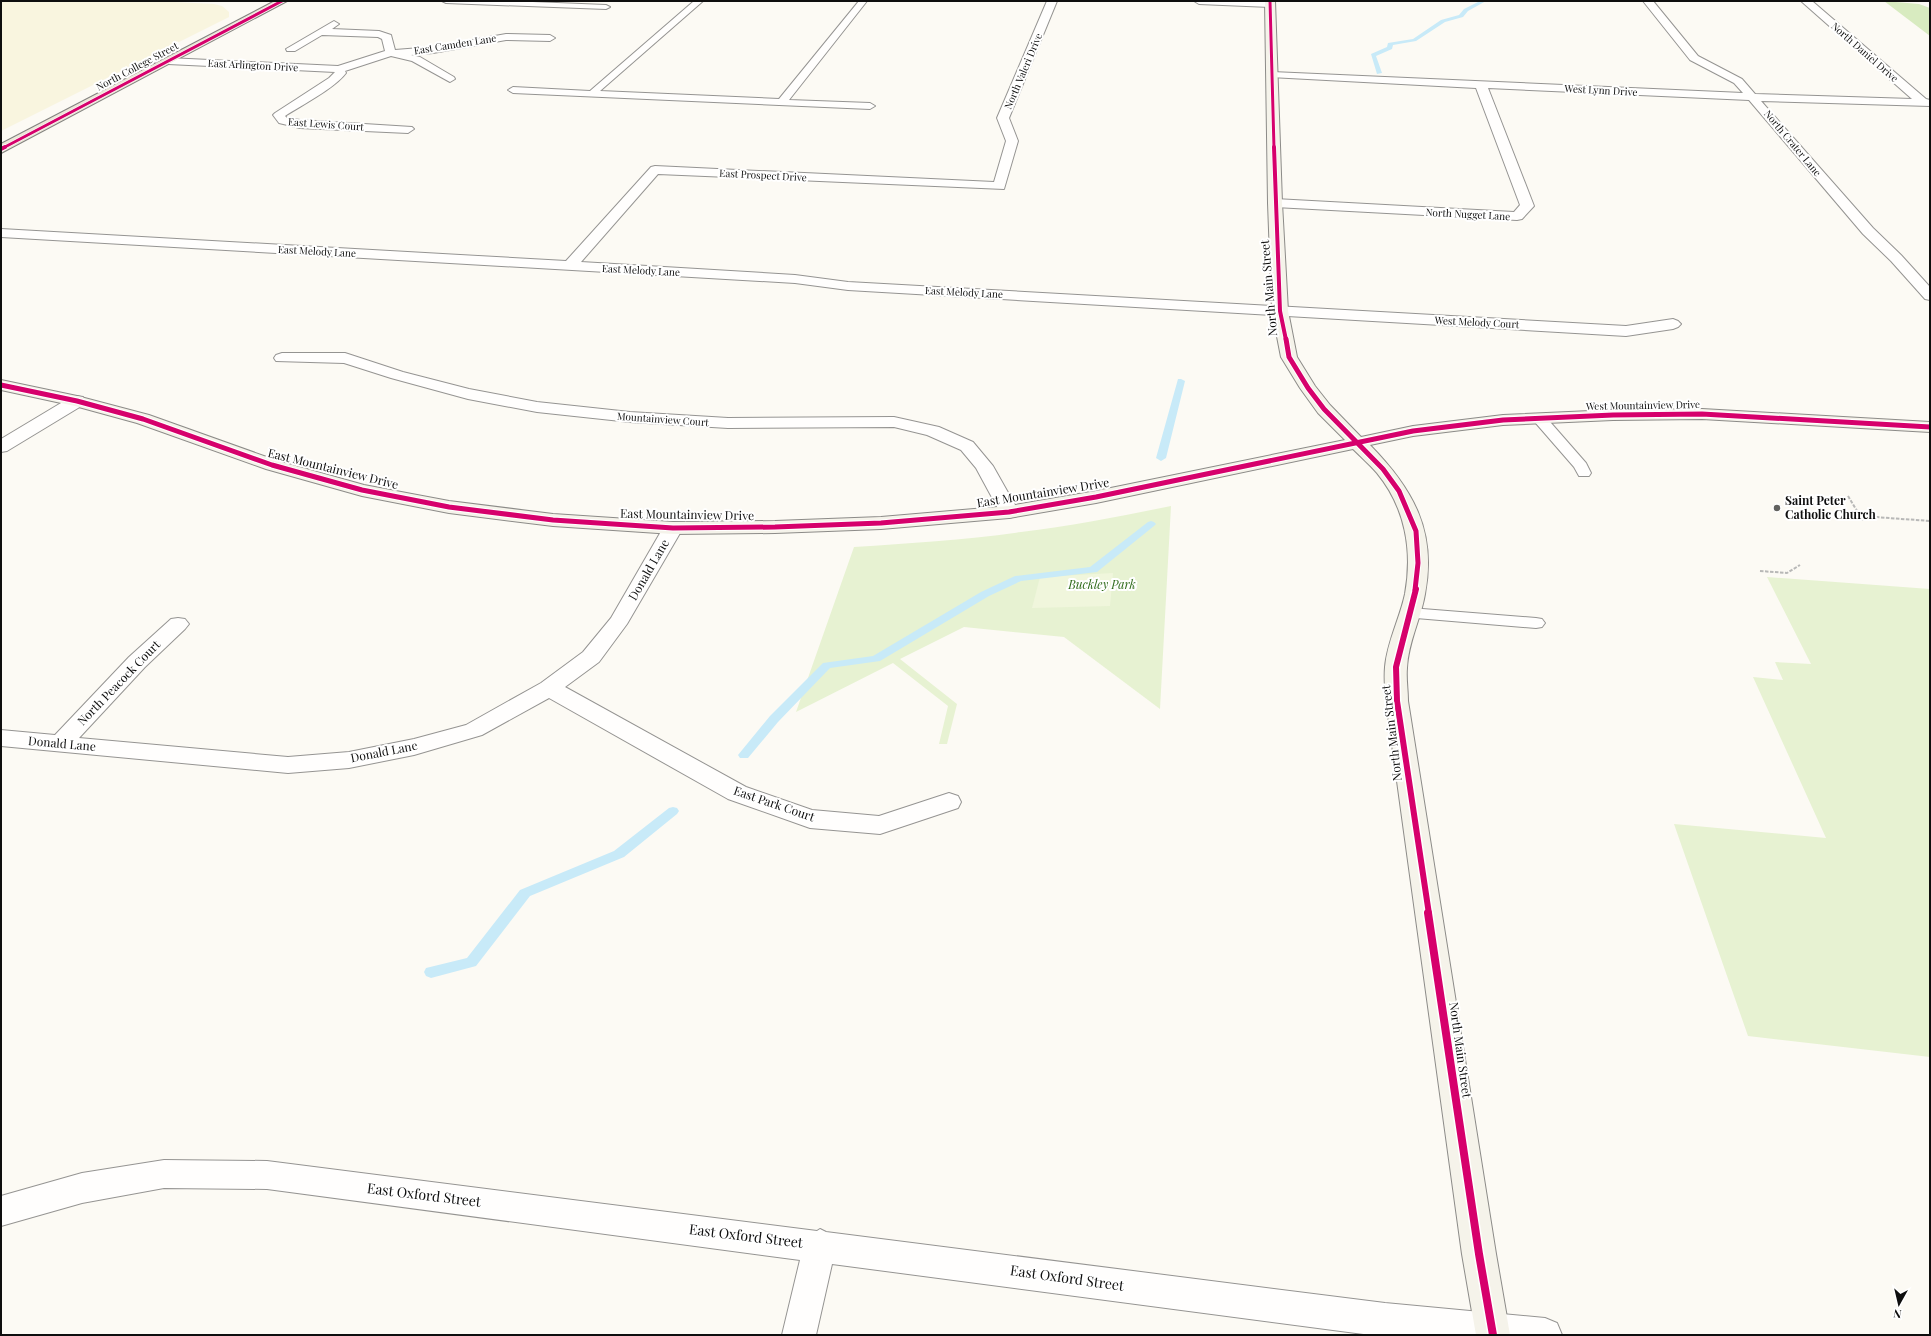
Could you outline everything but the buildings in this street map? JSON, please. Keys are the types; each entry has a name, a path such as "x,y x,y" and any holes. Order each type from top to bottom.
{"main road":[{"name":"North College Street","path":"1,149 282,1"}],"street":[{"name":"North Valeri Drive","path":"999,186 1012,141 1012,135 1004,125 1003,118 1052,1"},
{"path":"1199,1 1270,3"},
{"name":"North Crater Lane","path":"1648,1 1694,58 1738,81 1754,97 1868,230 1896,258 1930,296"},
{"name":"North Daniel Drive","path":"1806,1 1926,103"},
{"name":"North Main Street","path":"1270,3 1275,204 1280,311 1288,357 1308,388 1324,409 1383,469 1399,491 1416,531 1418,563 1415,594 1402,638 1396,667 1397,701 1479,1254 1493,1333"},
{"path":"291,49 338,21"},
{"path":"321,32 379,34 387,37 391,52 416,59 450,79"},
{"name":"East Camden Lane","path":"339,69 391,52 433,50 506,37 550,38"},
{"name":"East Arlington Drive","path":"168,61 339,69"},
{"name":"East Lewis Court","path":"339,69 341,73 333,80 279,115 283,121 300,124 408,129"},
{"name":"West Lynn Drive","path":"1272,75 1754,97 1926,103"},
{"name":"North Nugget Lane","path":"1275,204 1517,216 1527,206 1481,85"},
{"name":"East Prospect Drive","path":"570,266 655,170 999,186"},
{"name":"East Melody Lane","path":"1,233 795,279 848,286 1280,311"},
{"name":"West Melody Court","path":"1280,311 1626,331 1673,324"},
{"name":"Mountainview Court","path":"282,358 345,358 397,375 468,394 537,407 630,417 728,423 894,422 933,430 967,446 984,466 1009,512"},
{"name":"East Mountainview Drive","path":"1,385 77,401 143,419 272,465 362,490 449,507 553,520 673,528 775,527 881,523 1009,512 1096,497 1358,442"},
{"path":"1,447 77,401"},
{"name":"West Mountainview Drive","path":"1358,442 1413,431 1503,420 1613,415 1702,414 1930,427"},
{"name":"Donald Lane","path":"1,738 288,765 349,760 414,747 474,730 549,688 591,657 615,626 673,528"},
{"name":"North Peacock Court","path":"60,744 138,662 178,624"},
{"name":"East Park Court","path":"549,688 737,794 810,819 880,825 949,802"},
{"name":"East Oxford Street","path":"1,1211 82,1188 164,1174 267,1175 1385,1320 1493,1333 1545,1335"},
{"path":"799,1335 820,1246"}],"lane":[{"path":"446,1 606,7"},
{"path":"594,92 699,1"},
{"path":"782,102 863,1"},
{"path":"513,90 594,92 870,106"},
{"path":"1539,418 1581,466 1584,473"},
{"path":"1410,613 1536,623"}],"path":[{"path":"1848,496 1863,521"},
{"path":"1861,516 1930,521"},
{"path":"1878,518 1881,522"},
{"path":"1760,571 1786,573 1800,565"}],"shaded area":[{"path":"1,1 177,1 175,2 214,4 222,6 229,12 229,17 1,131"}],"green space":[{"path":"1884,1 1919,4 1930,8 1930,36"},
{"name":"Buckley Park","path":"1171,506 1160,709 1064,637 964,627 900,659 957,704 947,744 939,744 948,706 893,663 796,712 854,547 938,541 1040,530"},
{"path":"1113,573 1110,606 1032,608 1040,577"},
{"path":"1767,577 1930,589 1930,1057 1748,1036 1674,824 1826,838 1753,677 1783,680 1775,662 1811,664"}],"waterway":[{"path":"1379,73 1373,55 1390,48 1390,44 1414,40 1443,21 1461,16 1466,10 1484,1"},
{"path":"1161,458 1181,381"},
{"path":"744,755 774,719 827,665 876,659 985,594 1019,578 1093,570 1151,524"},
{"path":"431,972 471,962 525,893 619,854 673,811"}],"cycle path":[{"path":"1,149 282,1"},
{"path":"1270,1 1275,203 1280,311 1289,357 1308,388 1324,409 1383,469 1399,491 1416,531 1418,563 1415,594 1402,638 1396,667 1397,701 1479,1254 1493,1335"},
{"path":"1,385 77,401 143,419 272,465 362,490 449,507 553,520 673,528 775,527 881,523 1009,512 1096,497 1413,431 1503,420 1613,415 1702,414 1930,427"}],"place":[{"name":"Saint Peter Catholic Church","path":"1777,508"}]}
